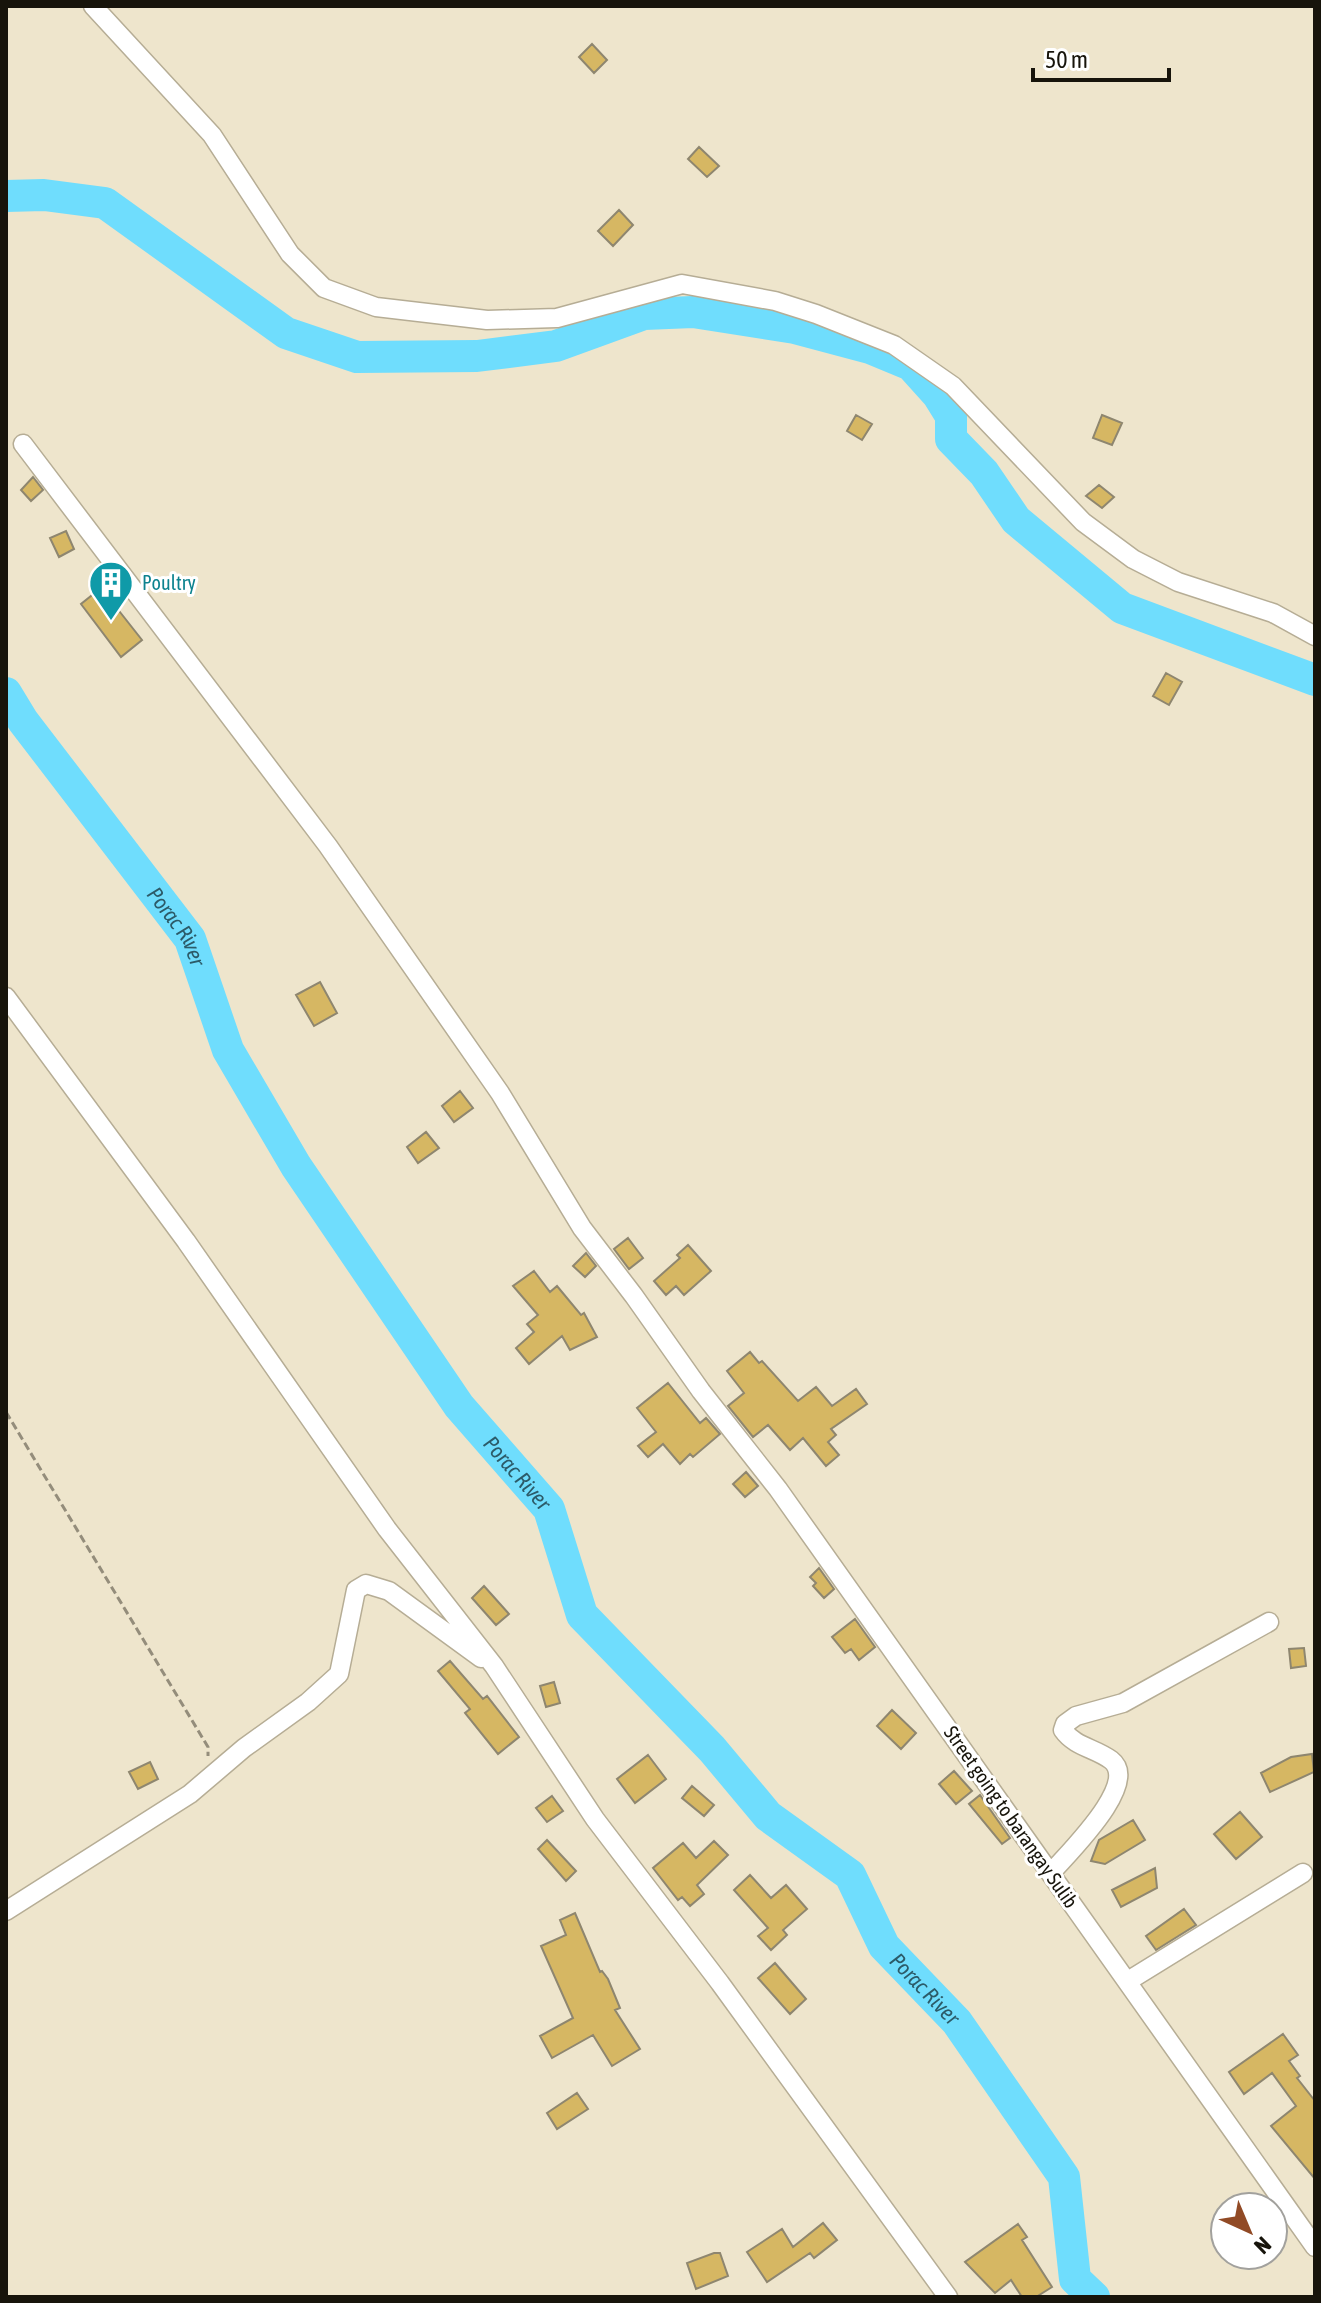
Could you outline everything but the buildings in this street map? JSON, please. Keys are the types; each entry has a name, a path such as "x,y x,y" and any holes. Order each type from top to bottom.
{"street":[{"path":"93,6 212,135 290,254 324,288 376,307 487,320 557,318 682,284 775,301 816,314 894,345 953,386 1083,522 1133,559 1178,582 1273,613 1315,636"},
{"name":"Street going to barangay Sulib","path":"23,444 328,846 500,1093 582,1228 701,1391 778,1489 1315,2247"},
{"path":"6,997 186,1241 387,1529 494,1666 595,1819 720,1983 948,2297"},
{"path":"6,1911 135,1830 207,1780 244,1748 308,1702 339,1674 356,1590 366,1584 389,1591 494,1666"},
{"path":"1051,1873 1111,1800 1120,1779 1117,1767 1110,1759 1070,1740 1063,1730 1065,1724 1076,1716 1123,1703 1269,1622"},
{"path":"1128,1981 1303,1873"}],"path":[{"path":"6,1412 208,1747 207,1780"}],"waterway":[{"path":"6,196 44,195 105,203 286,333 357,357 477,356 556,346 644,314 693,312 795,328 870,348 911,365 938,395 951,416 951,439 984,473 1016,520 1122,608 1315,680"},
{"name":"Porac River","path":"6,693 23,721 190,939 228,1050 296,1166 459,1406 549,1509 582,1615 712,1749 768,1816 850,1875 884,1946 957,2022 1064,2177 1075,2279 1094,2297"}],"place":[{"name":"Poultry","path":"111,622"}]}
